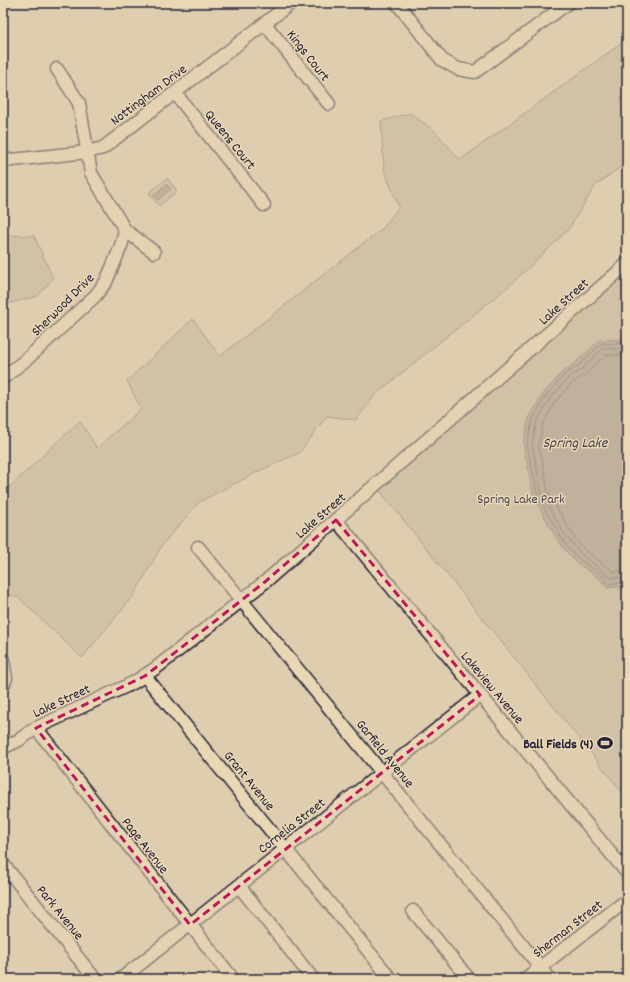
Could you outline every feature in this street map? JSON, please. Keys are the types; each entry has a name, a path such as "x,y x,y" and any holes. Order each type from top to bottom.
{"street":[{"name":"Nottingham Drive","path":"3,161 87,152 103,148 291,3"},
{"path":"397,3 442,60 458,69 475,72 568,3"},
{"name":"Kings Court","path":"265,24 329,104"},
{"path":"57,69 79,103 92,173 124,230 154,252"},
{"name":"Queens Court","path":"175,93 264,205"},
{"name":"Sherwood Drive","path":"3,378 28,358 95,296 106,282 122,246 124,230"},
{"name":"Lake Street","path":"3,748 19,740 36,728 145,676 242,600 336,520 627,264"},
{"name":"Lakeview Avenue","path":"336,520 627,873"},
{"name":"Garfield Avenue","path":"198,547 383,772 550,979"},
{"path":"3,660 5,663 6,678 3,686"},
{"name":"Grant Avenue","path":"145,676 391,979"},
{"name":"Cornelia Street","path":"121,979 480,695"},
{"name":"Page Avenue","path":"36,728 233,979"},
{"name":"Park Avenue","path":"3,864 95,979"},
{"path":"239,886 313,979"},
{"name":"Sherman Street","path":"525,979 627,900"},
{"path":"413,911 469,979"}],"highlighted area":[{"path":"336,520 480,695 190,925 36,728 145,676 266,581"}],"green space":[{"path":"627,39 627,162 595,186 568,230 509,286 376,394 356,420 327,416 299,453 259,471 199,502 162,545 134,595 82,658 18,597 3,594 3,493 80,421 97,448 141,409 127,381 193,319 220,356 382,229 399,207 384,170 381,121 410,113 435,131 460,160"},
{"path":"167,178 177,191 159,206 149,193"},
{"path":"3,235 34,236 53,278 38,296 3,305"},
{"name":"Spring Lake Park","path":"627,264 627,798 376,486"}],"water":[{"path":"166,184 171,189 158,200 153,195"},
{"name":"Spring Lake","path":"627,336 627,586 607,588 600,579 576,562 555,536 534,498 523,444 529,418 543,394 563,371 575,363 601,339 616,340"}],"place":[{"name":"Ball Fields (4)","path":"605,743"}]}
